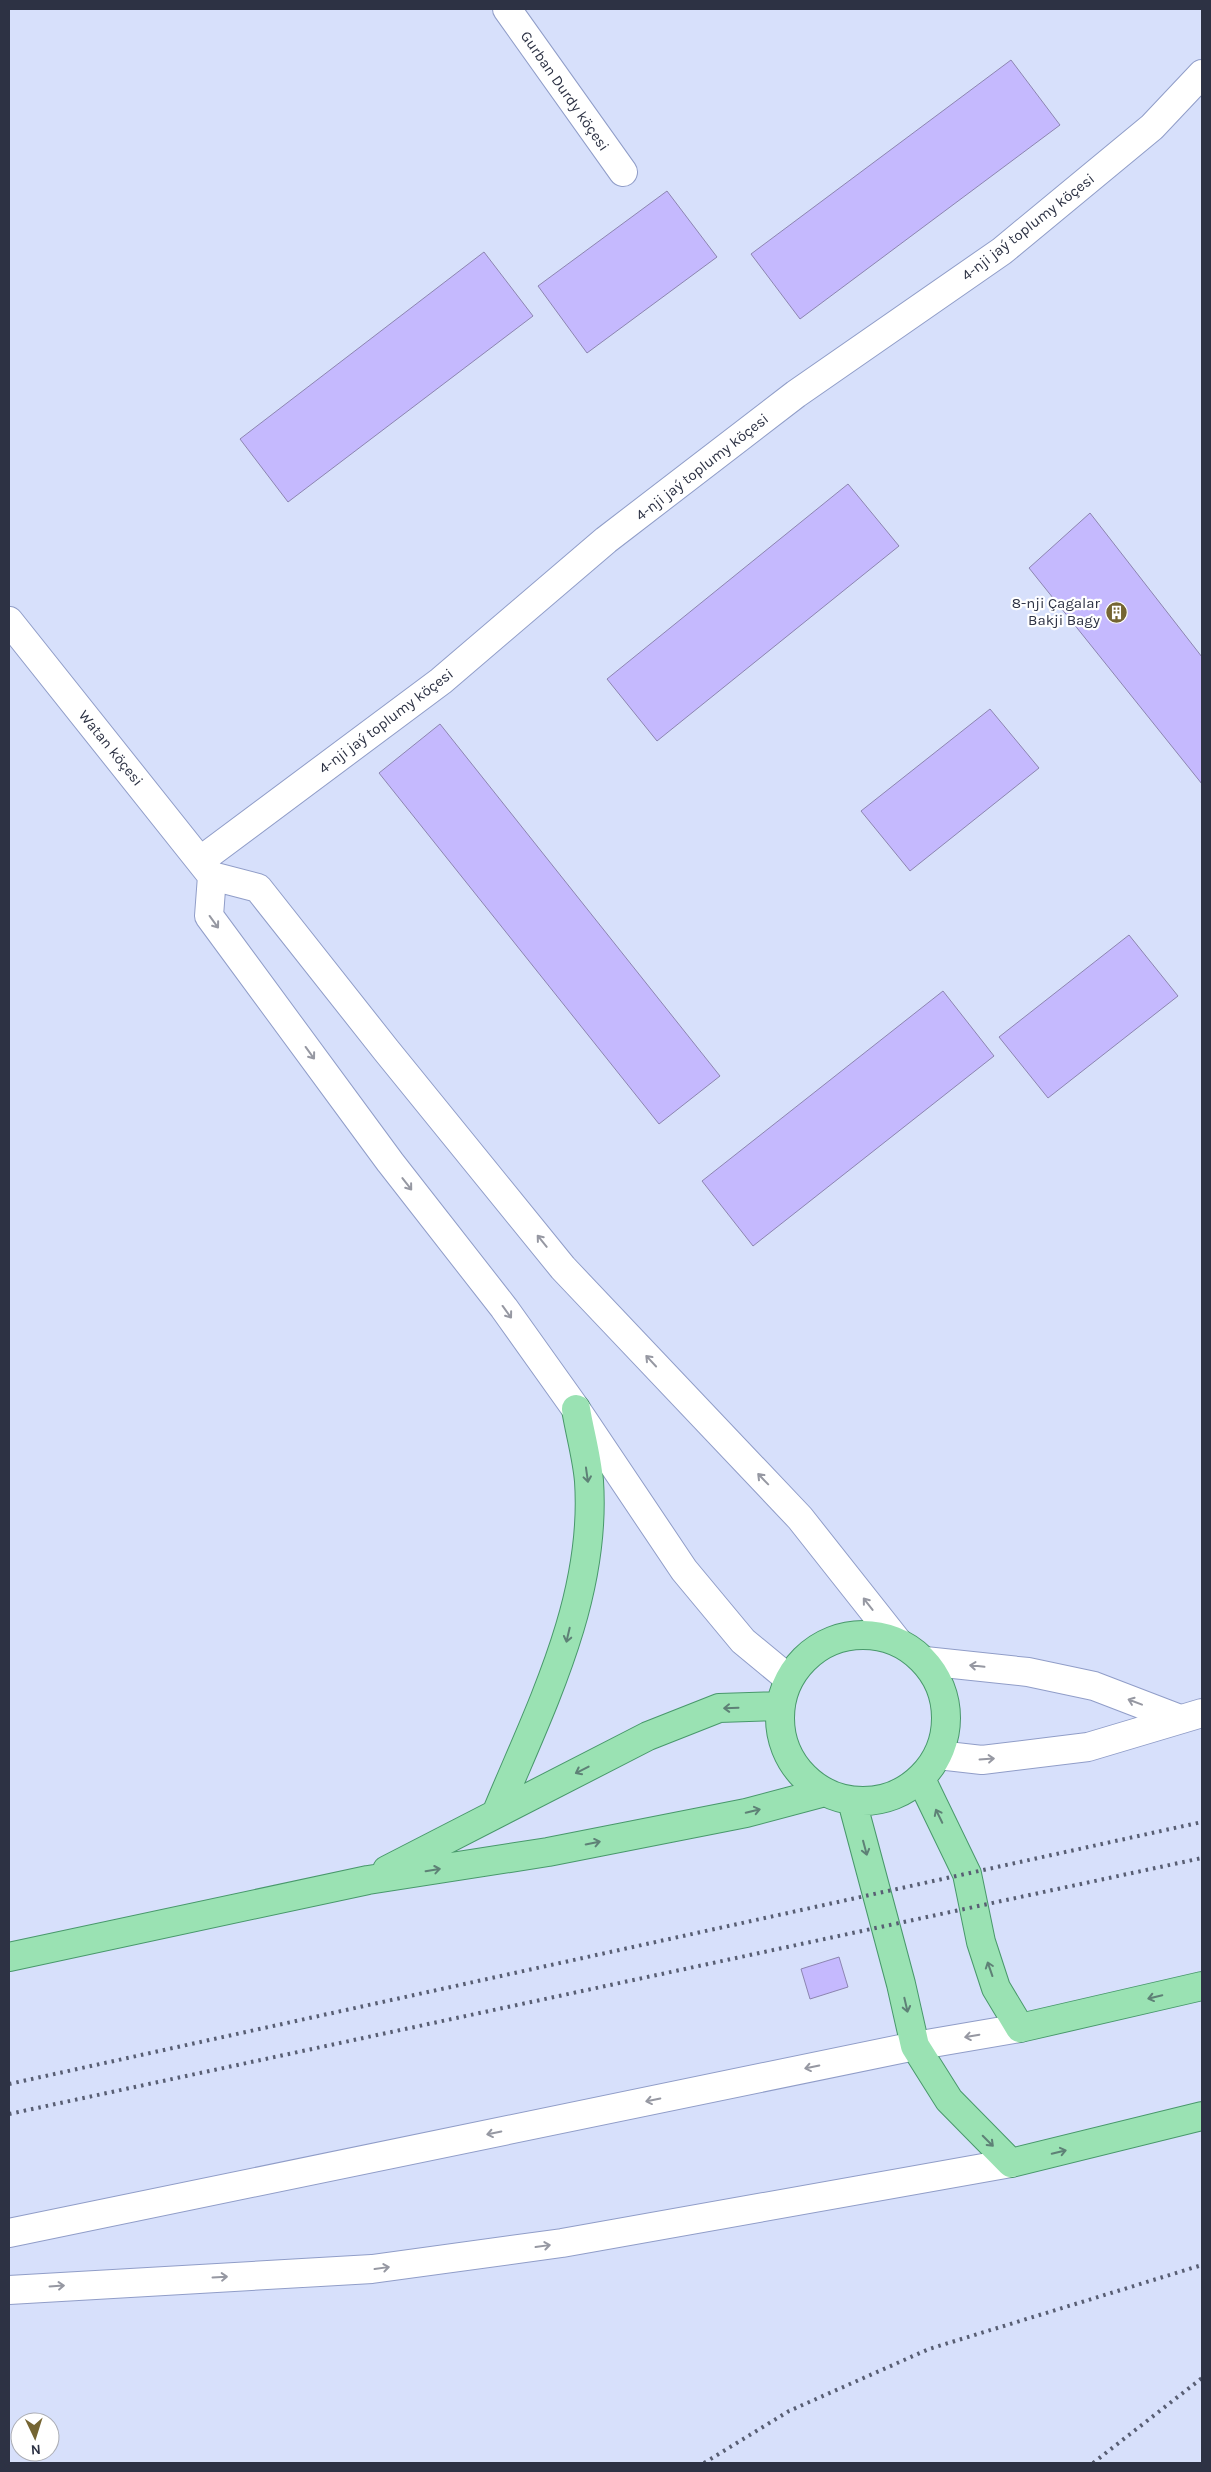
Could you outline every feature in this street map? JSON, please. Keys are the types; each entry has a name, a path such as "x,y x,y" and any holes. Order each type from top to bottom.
{"main road":[{"path":"496,1814 567,1643 586,1555 589,1480 576,1409"},
{"path":"848,1635 874,1635 898,1642 925,1661 940,1682 947,1707 946,1732 938,1755 921,1779 893,1796 877,1800 852,1801 825,1792 804,1777 788,1756 780,1732 780,1706 789,1679 804,1658 824,1644 848,1635"},
{"path":"368,1880 648,1736 718,1708 780,1706"},
{"path":"921,1779 967,1874 980,1942 996,1988 1020,2028 1202,1986"},
{"path":"9,1956 368,1880 548,1852 746,1813 825,1792"},
{"path":"852,1801 901,1984 915,2046 949,2100 1011,2163 1202,2116"}],"street":[{"name":"Gurban Durdy köçesi","path":"507,9 623,172"},
{"name":"4-nji jaý toplumy köçesi","path":"206,868 441,681 606,540 796,394 1002,251 1152,127 1202,74"},
{"name":"Watan köçesi","path":"9,621 206,868"},
{"path":"789,1679 743,1641 684,1570 576,1409 504,1308 390,1162 209,916 206,868 258,888 392,1058 564,1268 800,1518 898,1642"},
{"path":"925,1661 1028,1672 1094,1686 1191,1716"},
{"path":"938,1755 982,1760 1088,1747 1191,1716"},
{"path":"9,2233 915,2046 1020,2028"},
{"path":"9,2290 372,2269 562,2243 1011,2163"}],"building":[{"path":"1011,60 1060,125 800,319 751,254"},
{"path":"667,191 717,257 587,353 538,286"},
{"path":"484,252 533,316 288,502 240,439"},
{"path":"848,484 899,546 657,741 607,679"},
{"name":"8-nji Çagalar Bakji Bagy","path":"1090,513 1202,657 1202,784 1029,568"},
{"path":"990,709 1039,768 910,871 861,811"},
{"path":"440,724 720,1076 659,1124 379,773"},
{"path":"1129,935 1178,996 1048,1098 999,1037"},
{"path":"943,991 994,1056 753,1246 702,1181"},
{"path":"839,1957 848,1987 810,1999 801,1969"}],"railway":[{"path":"9,2084 1202,1822"},
{"path":"9,2114 1202,1858"},
{"path":"704,2463 789,2411 929,2349 1202,2265"},
{"path":"1093,2463 1202,2378"}],"place":[{"name":"8-nji Çagalar Bakji Bagy","path":"1116,612"}]}
